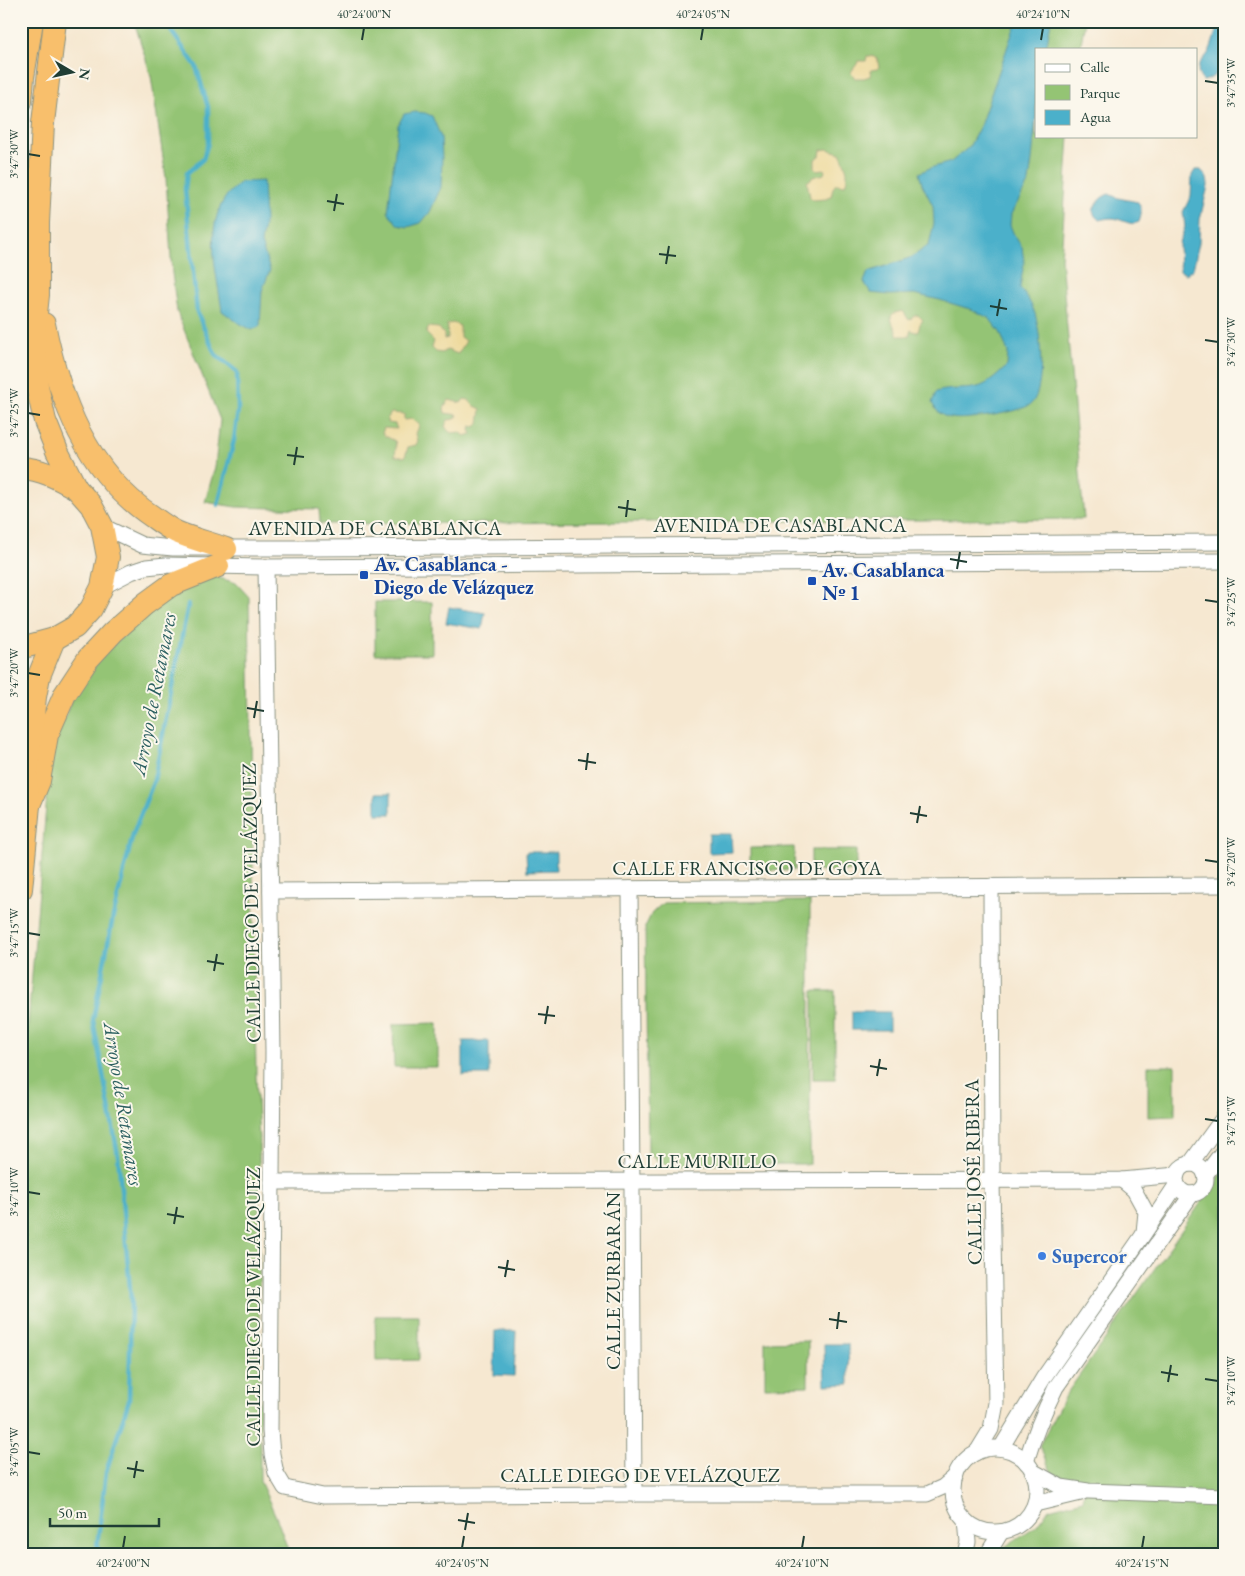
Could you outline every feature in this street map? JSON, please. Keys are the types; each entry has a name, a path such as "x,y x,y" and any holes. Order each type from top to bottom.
{"highway":[{"path":"21,101 32,21"},
{"path":"21,646 54,639 74,627 91,609 102,588 108,556 102,526 91,505 76,488 57,451 46,421 37,386 34,332 38,295 38,223 43,123 55,21"},
{"path":"38,295 56,377 70,414 92,457 137,507 174,531 222,557"},
{"path":"21,468 29,468 54,475 76,488"},
{"path":"29,805 39,781 47,736 65,694 88,659 113,632 145,604 171,585 222,557"},
{"path":"21,889 29,805 26,780 35,696 39,676 54,639"}],"street":[{"name":"AVENIDA DE CASABLANCA","path":"102,526 142,545 172,548 266,567 1224,561"},
{"name":"AVENIDA DE CASABLANCA","path":"102,588 131,572 146,567 222,557 1224,542"},
{"name":"CALLE DIEGO DE VELÁZQUEZ","path":"266,567 271,891 272,1182 270,1431 276,1473 285,1488 324,1496 928,1494 943,1487 956,1476"},
{"name":"CALLE FRANCISCO DE GOYA","path":"271,891 1224,885"},
{"name":"CALLE JOSÉ RIBERA","path":"977,1452 992,1429 996,1403 992,1180 991,886"},
{"name":"CALLE ZURBARÁN","path":"630,889 634,1494"},
{"path":"1001,1448 1044,1377 1143,1235 1177,1179 1182,1167 1190,1164 1224,1117"},
{"path":"1205,1175 1224,1150"},
{"path":"1177,1179 1182,1192 1192,1194 1200,1191 1205,1184 1205,1175 1200,1167 1190,1164"},
{"name":"CALLE MURILLO","path":"272,1182 1177,1179"},
{"path":"1122,1180 1134,1190 1146,1212 1143,1235"},
{"path":"1192,1194 1056,1387 1040,1421 1030,1467 1037,1490 1035,1504 1030,1515 1011,1530 988,1532 977,1529 960,1514 953,1490 956,1476 968,1458 977,1452 990,1448 1001,1448 1014,1452 1030,1467 1061,1487 1088,1491 1224,1496"},
{"path":"1035,1504 1088,1491"},
{"path":"965,1555 968,1542 966,1520"},
{"path":"987,1555 1001,1532"}],"green space":[{"path":"134,21 1085,21 1080,48 1035,48 1035,138 1069,138 1061,259 1084,519 320,524 319,509 236,507 205,502 215,467 220,420 177,312 172,273 166,178 151,76"},
{"path":"213,576 236,583 249,597 256,1076 259,1141 260,1481 290,1555 21,1555 21,1109 50,758 72,698 95,662 167,595"},
{"path":"375,602 432,602 432,654 375,654"},
{"path":"794,847 795,870 750,871 750,848"},
{"path":"811,850 856,850 856,871 811,871"},
{"path":"810,901 810,1164 668,1165 657,1160 648,1152 645,927 652,913 663,903"},
{"path":"813,991 835,991 835,1079 813,1079"},
{"path":"438,1023 438,1067 394,1067 393,1024"},
{"path":"1148,1066 1175,1066 1175,1116 1148,1117"},
{"path":"1224,1170 1224,1555 998,1555 1000,1550 1036,1526 1049,1509 1083,1500 1086,1483 1073,1481 1052,1473 1039,1446 1065,1396"},
{"path":"375,1316 419,1316 419,1360 376,1361"},
{"path":"808,1341 808,1386 765,1387 765,1342"}],"sand":[{"path":"867,56 877,58 879,67 871,70 870,76 855,78 851,72 858,61 866,61"},
{"path":"827,149 840,153 844,161 847,177 845,185 836,184 831,197 813,200 810,197 807,182 813,177 824,174 824,169 815,169 815,159 820,156 821,150"},
{"path":"903,311 909,320 918,315 923,320 918,332 911,330 909,336 898,336 891,316 894,313"},
{"path":"453,323 460,326 460,337 466,341 458,354 447,350 442,353 436,352 432,348 434,341 426,333 429,327 439,328 444,334 444,339 448,338 447,324"},
{"path":"464,399 469,400 473,405 481,409 479,424 475,427 471,426 472,434 465,436 460,432 455,433 446,429 445,426 448,420 455,419 458,415 445,413 444,408 449,400 461,403"},
{"path":"391,413 404,414 404,420 412,419 419,424 416,433 418,441 416,445 408,447 405,457 395,456 395,441 382,433 384,428 397,429 395,424 388,423 387,419"}],"water":[{"path":"1018,21 1051,21 1046,48 1035,48 1035,127 1029,182 1011,214 1010,225 1022,247 1024,262 1020,288 1033,308 1039,331 1041,359 1039,386 1036,397 1031,404 1017,410 980,417 959,419 945,417 940,414 932,403 936,392 981,386 992,380 1007,366 1008,352 1000,332 989,318 970,309 914,294 890,295 871,293 864,282 868,272 912,257 929,245 934,223 933,206 922,184 919,173 951,162 969,147 980,126"},
{"path":"1222,21 1224,21 1224,47 1221,65 1211,78 1203,81 1199,74 1199,65 1209,52"},
{"path":"415,112 432,116 441,137 441,187 430,212 421,223 408,227 398,225 388,212 398,125 404,114"},
{"path":"1195,170 1201,170 1207,179 1208,186 1200,219 1199,243 1193,269 1186,274 1180,271 1179,243 1185,227 1183,212 1191,196 1192,175"},
{"path":"263,181 265,220 261,243 270,270 262,291 260,326 252,330 222,311 215,267 215,222 227,195 241,182"},
{"path":"1109,194 1138,202 1141,212 1139,222 1129,223 1115,218 1099,220 1093,211 1095,205"},
{"path":"449,607 485,613 482,629 446,623"},
{"path":"376,793 391,793 391,814 376,814"},
{"path":"709,834 731,834 732,852 709,853"},
{"path":"526,852 556,852 556,870 527,871"},
{"path":"852,1012 889,1012 889,1030 852,1030"},
{"path":"463,1041 489,1041 489,1075 463,1075"},
{"path":"495,1331 516,1331 514,1376 494,1375"},
{"path":"824,1344 848,1344 849,1384 825,1385"}],"waterway":[{"name":"Arroyo de Retamares","path":"164,21 196,66 208,107 208,143 203,159 187,173 185,189 197,312 215,354 237,372 238,410 234,440 218,505"},
{"name":"Arroyo de Retamares","path":"96,1555 106,1472 129,1400 131,1300 118,1155 93,1020 113,917 133,834 154,780 188,605"}],"place":[{"name":"Av. Casablanca - Diego de Velázquez","path":"364,575"},
{"name":"Av. Casablanca Nº 1","path":"812,581"},
{"name":"Supercor","path":"1042,1256"}]}
